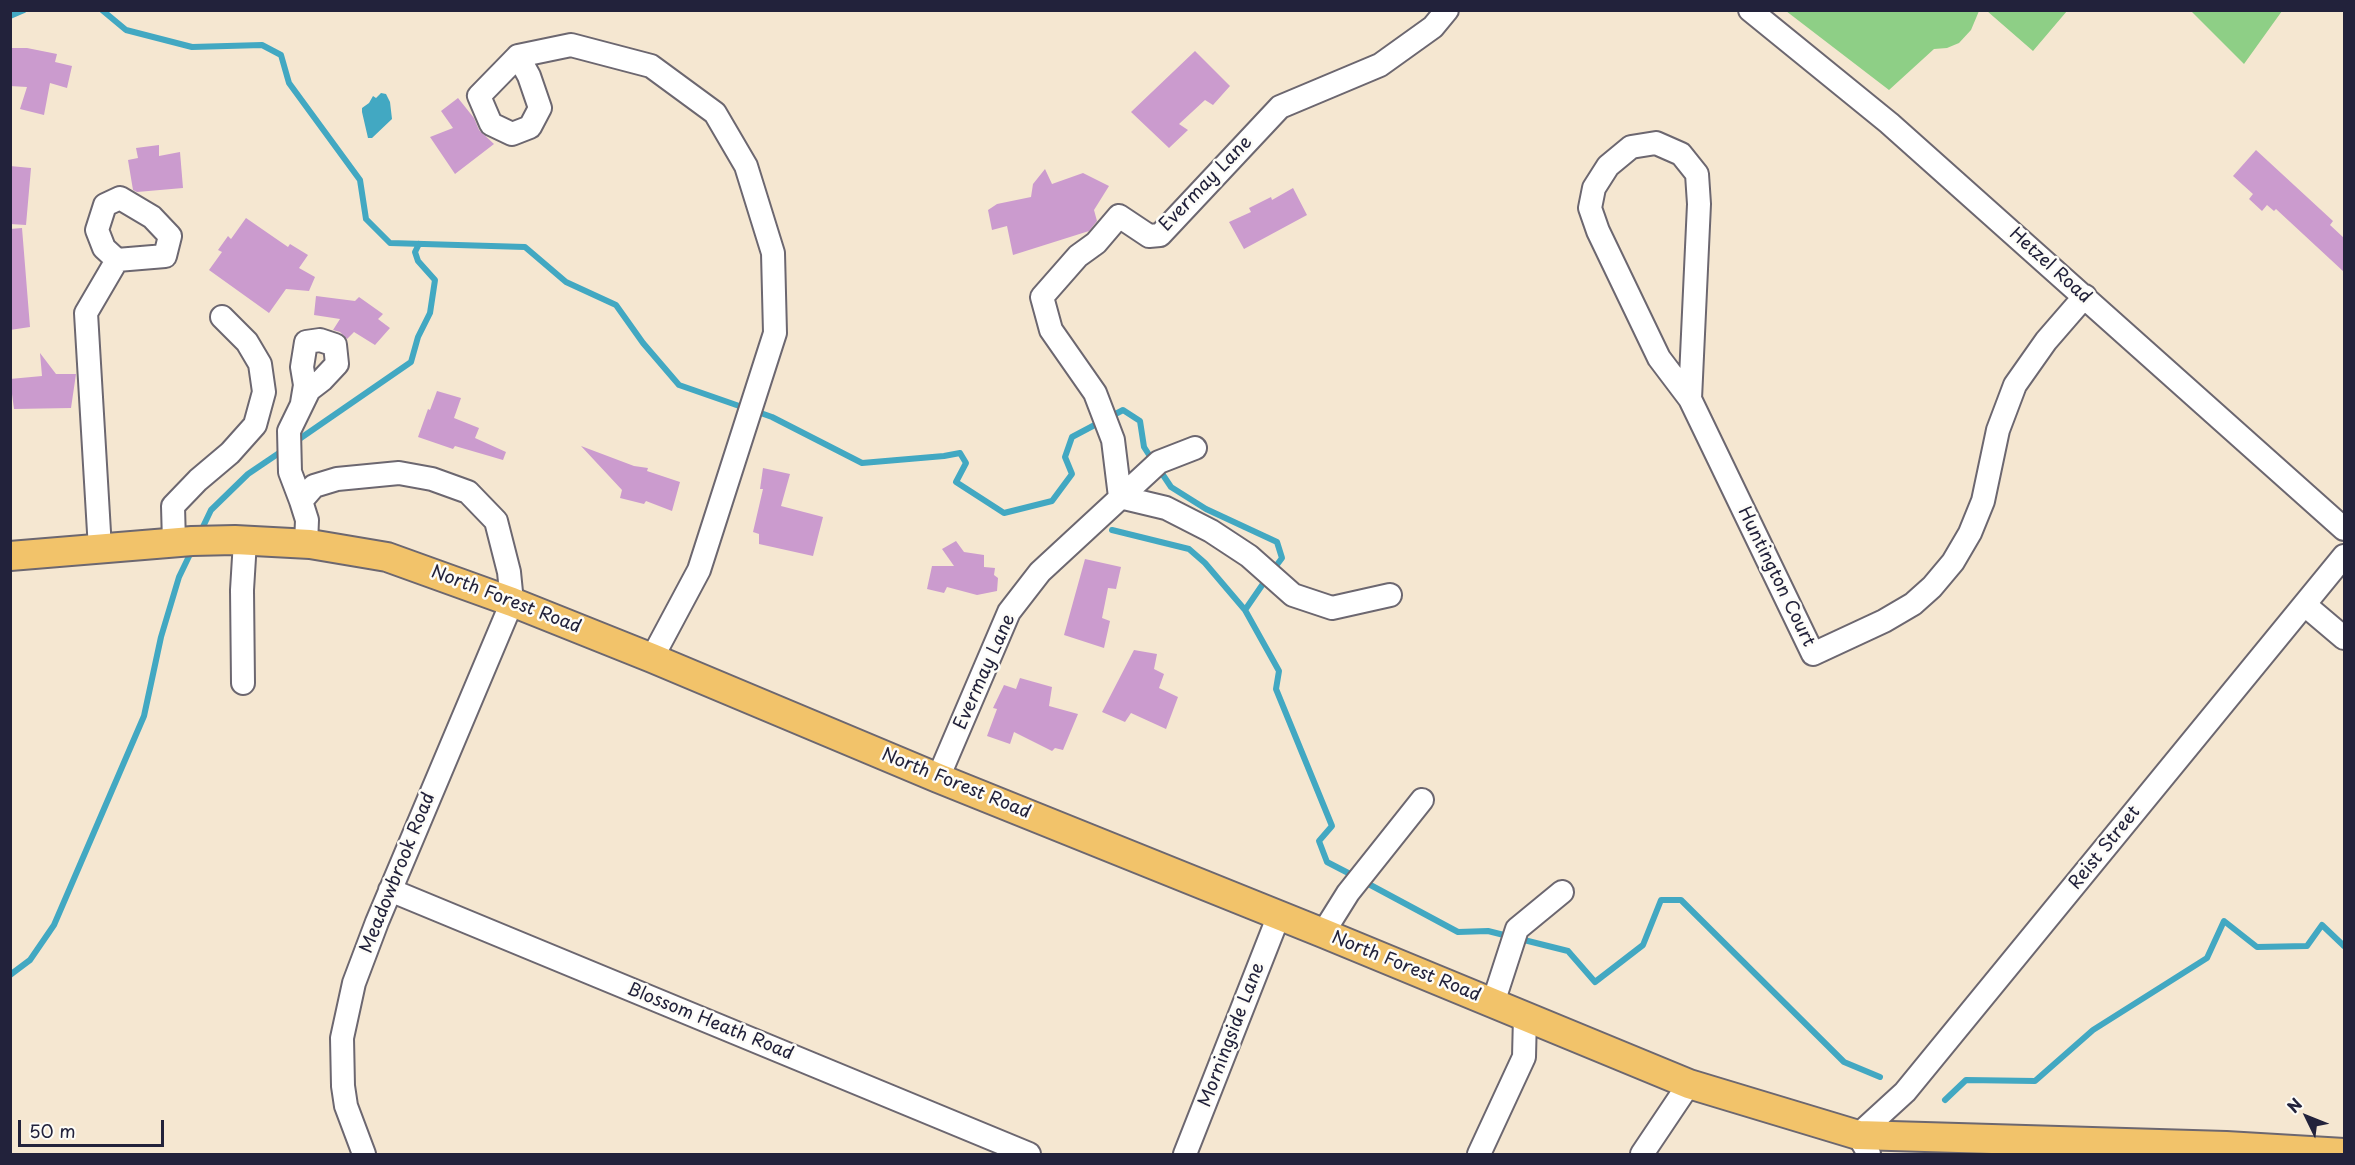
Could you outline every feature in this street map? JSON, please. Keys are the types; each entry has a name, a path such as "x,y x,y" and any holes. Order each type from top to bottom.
{"main road":[{"name":"North Forest Road","path":"10,556 174,543 245,541 306,544 387,557 512,602 652,658 938,778 1689,1084 1863,1145 2226,1146 2344,1153"}],"street":[{"name":"Evermay Lane","path":"1120,497 1113,440 1106,421 1095,393 1051,330 1042,297 1078,256 1096,243 1119,216 1149,236 1160,234 1280,107 1380,66 1433,27 1447,10"},
{"name":"Hetzel Road","path":"1750,10 1889,123 2344,529"},
{"path":"518,56 571,45 651,66 715,112 746,165 773,253 775,333 699,570 652,658"},
{"name":"Huntington Court","path":"1690,399 1699,204 1697,174 1681,154 1656,143 1631,147 1608,166 1594,188 1590,208 1598,231 1659,358 1690,399 1813,654 1884,621 1913,604 1932,587 1953,562 1970,532 1983,501 1998,430 2015,384 2046,341 2085,297"},
{"path":"100,549 86,314 117,260"},
{"path":"174,543 173,507 198,480 230,453 255,425 264,392 260,364 247,342 222,317"},
{"path":"302,403 289,431 290,472 307,520 306,544"},
{"name":"Evermay Lane","path":"938,778 1009,612 1040,572 1159,462 1195,448"},
{"path":"301,501 314,486 337,479 399,473 432,479 468,492 496,521 509,572 512,602"},
{"path":"1120,497 1166,508 1211,531 1249,556 1293,595 1332,608 1390,595"},
{"path":"243,683 242,590 245,541"},
{"name":"Reist Street","path":"1863,1145 2344,556"},
{"name":"Meadowbrook Road","path":"364,1155 346,1106 343,1086 342,1038 354,983 390,891 512,602"},
{"path":"2305,605 2344,638"},
{"path":"1323,933 1348,893 1422,800"},
{"name":"Blossom Heath Road","path":"390,891 1029,1155"},
{"path":"1493,1003 1517,928 1562,892"},
{"name":"Morningside Lane","path":"1185,1155 1279,915"},
{"path":"1479,1155 1524,1057 1525,1016"},
{"path":"1642,1155 1689,1084"}],"green space":[{"path":"1786,11 1979,11 1971,30 1959,43 1947,48 1934,49 1889,90"},
{"path":"1987,11 2067,11 2033,51"},
{"path":"2191,11 2282,11 2244,64"}],"water":[{"path":"381,93 386,94 390,102 392,119 372,138 368,138 362,108 373,96 376,98"}],"building":[{"path":"10,48 27,48 57,54 55,62 72,66 67,88 50,83 44,115 20,109 27,87 10,86"},
{"path":"1195,51 1230,86 1213,105 1205,100 1179,124 1188,130 1169,148 1131,112"},
{"path":"458,98 474,118 479,130 494,144 455,174 430,137 453,128 441,111"},
{"path":"159,145 159,156 180,152 183,188 137,192 133,190 128,160 138,158 136,148"},
{"path":"2256,150 2333,221 2330,225 2344,238 2344,272 2276,209 2274,211 2267,205 2262,211 2249,199 2253,194 2233,176"},
{"path":"10,166 31,168 26,225 10,224"},
{"path":"1045,169 1052,184 1083,173 1109,186 1094,210 1097,221 1089,231 1013,255 1007,226 992,230 988,210 997,204 1031,197 1033,184"},
{"path":"1293,188 1307,215 1244,249 1229,222 1251,212 1249,208 1271,197 1272,200"},
{"path":"246,218 288,247 290,244 308,255 299,268 315,277 309,291 286,289 269,313 209,270 222,252 218,250 228,236 231,239"},
{"path":"22,228 30,327 10,330 10,229"},
{"path":"316,296 355,301 359,297 383,314 378,319 390,328 375,345 354,332 347,339 340,332 333,330 340,319 314,315"},
{"path":"40,353 56,374 76,374 71,408 14,409 10,379 42,376"},
{"path":"437,391 461,398 454,418 479,428 475,438 506,452 503,460 455,446 453,449 418,437"},
{"path":"581,446 634,466 648,468 647,471 680,482 672,511 646,501 644,504 620,498 622,490"},
{"path":"763,468 790,474 781,506 823,517 813,556 759,544 759,534 753,532 763,489 760,489"},
{"path":"956,541 964,552 984,555 984,567 995,568 994,575 998,578 997,591 977,595 947,587 944,593 927,589 932,566 954,566 942,549"},
{"path":"1085,559 1121,567 1116,589 1108,588 1102,618 1110,621 1104,648 1064,635"},
{"path":"1134,650 1157,654 1154,669 1164,674 1159,688 1178,697 1166,729 1131,713 1125,722 1102,712"},
{"path":"1020,678 1052,687 1049,706 1078,714 1063,750 1055,748 1052,751 1014,732 1010,744 987,736 997,709 993,708 1004,685 1016,689"}],"waterway":[{"path":"10,16 24,10"},
{"path":"102,10 126,30 192,47 262,45 281,55 289,83 360,180 366,219 390,243 525,247 566,282 616,305 643,343 679,385 745,408"},
{"path":"295,442 411,362 418,337 430,313 435,280 418,261 415,252 419,244"},
{"path":"755,411 772,417 862,463 960,453 966,463 956,482 1004,513 1052,501 1072,474 1065,457 1072,437 1123,410 1140,421 1144,447 1153,461"},
{"path":"200,533 211,510 248,474 285,449"},
{"path":"1159,469 1171,487 1206,509 1277,542 1282,558 1273,570"},
{"path":"1112,530 1189,549 1205,563 1245,610"},
{"path":"10,975 30,960 54,925 144,716 161,637 179,577 193,548"},
{"path":"1267,578 1245,610 1279,671 1276,689 1332,826 1319,841 1327,862 1354,876"},
{"path":"1363,881 1458,932 1488,931 1568,951 1595,982 1643,945 1661,900 1681,900 1844,1062 1880,1077"},
{"path":"1945,1100 1966,1080 2035,1081 2093,1030 2207,958 2224,921 2257,947 2307,946 2322,925 2344,946"}]}
